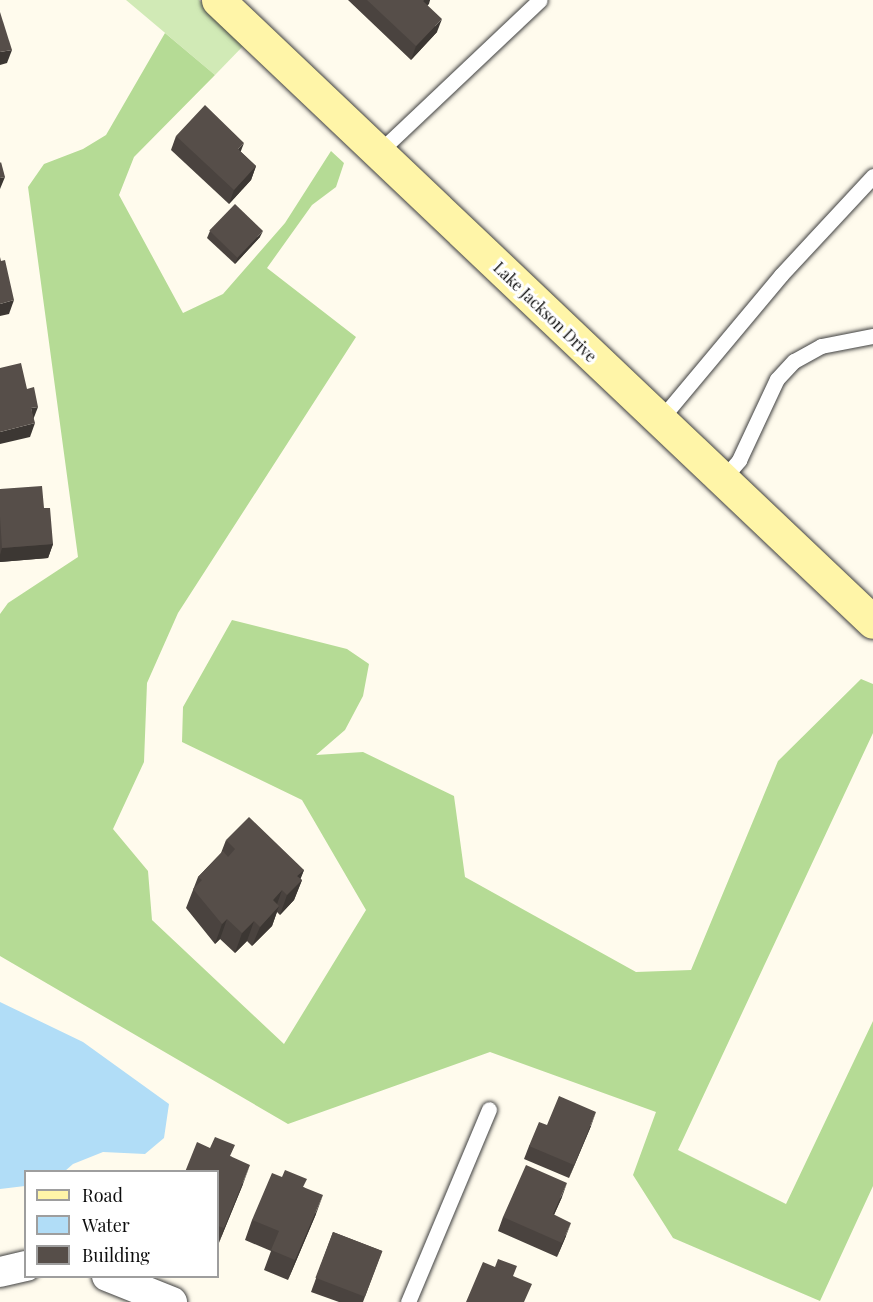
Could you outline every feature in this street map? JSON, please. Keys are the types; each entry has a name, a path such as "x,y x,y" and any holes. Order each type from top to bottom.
{"street":[{"name":"Lake Jackson Drive","path":"218,0 721,481 873,622"},
{"path":"0,1272 24,1266"},
{"path":"112,1278 172,1302"}],"lane":[{"path":"379,152 540,0"},
{"path":"659,421 781,275 873,176"},
{"path":"721,481 739,460 777,379 795,361 821,346 873,336"},
{"path":"408,1302 489,1108"}],"green space":[{"path":"126,0 199,0 246,43 215,75"},
{"path":"165,33 215,75 134,157 119,195 183,313 223,294 285,223 331,151 344,163 336,187 312,205 267,268 356,337 178,613 147,683 144,762 113,829 148,871 152,920 284,1044 366,910 302,800 182,742 183,707 232,620 347,649 369,664 363,696 345,730 316,755 363,752 454,796 465,877 636,972 691,970 778,761 861,679 873,684 873,733 678,1150 786,1204 873,1021 873,1186 820,1301 673,1238 633,1175 656,1112 490,1052 288,1124 0,956 0,614 8,603 78,557 28,187 44,164 83,149 106,135"}],"water":[{"path":"0,1002 83,1042 169,1104 164,1138 145,1154 103,1152 73,1164 66,1170 24,1170 24,1186 0,1189"}],"building":[{"path":"367,0 424,0 442,19 416,46"},
{"path":"0,12 12,50 0,52"},
{"path":"205,105 244,143 238,149 256,166 234,190 176,136"},
{"path":"0,163 5,177 0,178"},
{"path":"235,204 263,231 237,258 209,231"},
{"path":"0,257 1,261 5,260 14,300 0,304"},
{"path":"21,363 27,389 34,387 38,407 31,408 35,423 0,432 0,368"},
{"path":"42,486 44,508 50,508 53,544 2,548 0,489"},
{"path":"249,817 304,870 297,876 302,880 287,895 282,890 273,900 279,906 260,927 254,921 242,933 227,919 222,924 193,889 202,880 198,877 223,851 228,857 235,849 226,840"},
{"path":"559,1096 596,1112 574,1165 529,1146 539,1122 547,1125"},
{"path":"215,1137 235,1145 230,1156 250,1165 224,1228 219,1226 219,1170 186,1170 197,1142 210,1148"},
{"path":"526,1165 567,1183 553,1214 571,1223 562,1243 503,1217"},
{"path":"285,1170 307,1179 303,1187 323,1195 295,1260 271,1250 279,1231 252,1220 272,1173 282,1177"},
{"path":"333,1232 382,1251 365,1297 315,1278"},
{"path":"498,1259 517,1266 513,1276 532,1284 524,1302 466,1302 483,1262 495,1267"}]}
